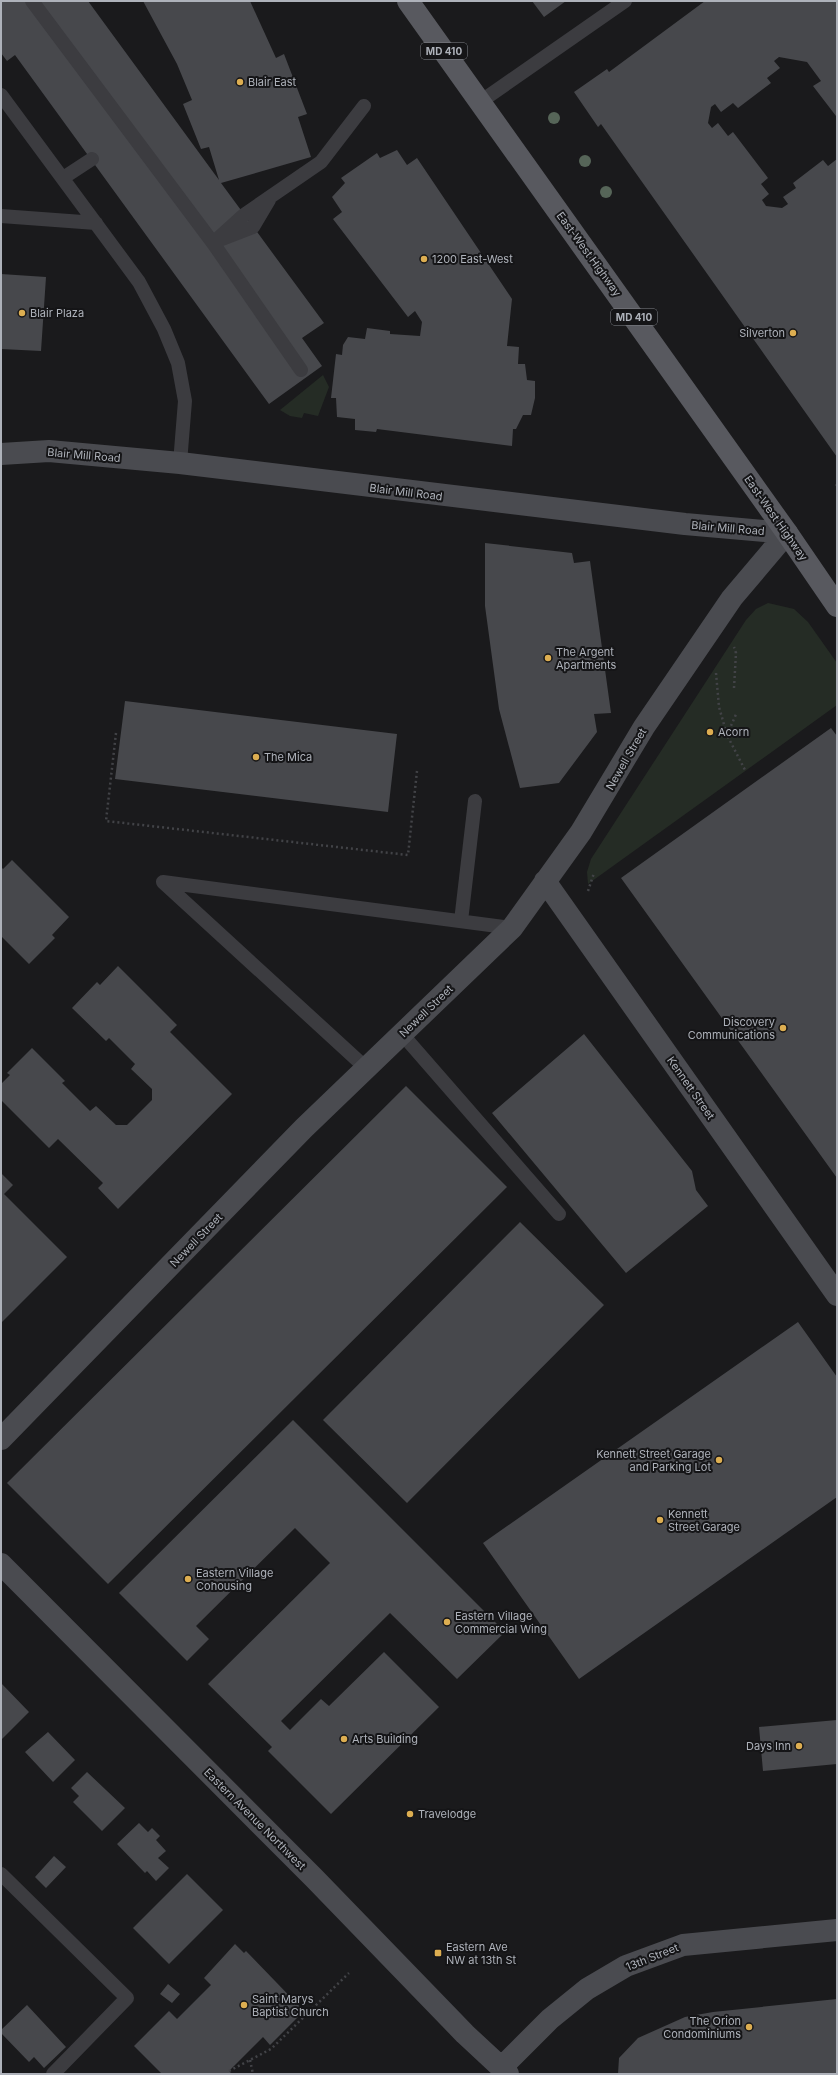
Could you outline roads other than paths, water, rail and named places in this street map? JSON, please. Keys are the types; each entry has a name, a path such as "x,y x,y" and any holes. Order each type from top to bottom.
{"main road":[{"name":"East-West Highway","path":"408,1 788,533 837,606"}],"street":[{"path":"1,437 25,452"},
{"name":"Blair Mill Road","path":"1,454 49,451 180,463 685,524 788,533"},
{"name":"Newell Street","path":"1,1439 304,1128 512,928 581,832 644,727 732,598 788,533"},
{"name":"Kennett Street","path":"545,881 837,1295"},
{"name":"Eastern Avenue Northwest","path":"1,1564 308,1872 465,2034 505,2071"},
{"name":"13th Street","path":"505,2071 550,2019 580,1994 626,1966 682,1945 837,1930"}],"lane":[{"path":"32,1 213,243 301,370"},
{"path":"480,102 625,1"},
{"path":"1,95 139,282 164,329 178,363 186,401 180,463"},
{"path":"213,243 244,215 321,162 364,106"},
{"path":"63,178 92,159"},
{"path":"1,216 96,223"},
{"path":"461,921 475,801"},
{"path":"366,1068 163,882 367,911 512,928"},
{"path":"402,1034 559,1214"},
{"path":"1,1874 127,1998 53,2074"}],"place":[{"name":"Blair East","path":"240,82"},
{"name":"1200 East-West","path":"424,259"},
{"name":"Blair Plaza","path":"22,313"},
{"name":"Silverton","path":"793,333"},
{"name":"The Argent Apartments","path":"548,658"},
{"name":"Acorn","path":"710,732"},
{"name":"The Mica","path":"256,757"},
{"name":"Discovery Communications","path":"783,1028"},
{"name":"Kennett Street Garage and Parking Lot","path":"719,1460"},
{"name":"Kennett Street Garage","path":"660,1520"},
{"name":"Eastern Village Cohousing","path":"188,1579"},
{"name":"Eastern Village Commercial Wing","path":"447,1622"},
{"name":"Arts Building","path":"344,1739"},
{"name":"Days Inn","path":"799,1746"},
{"name":"Travelodge","path":"410,1814"},
{"name":"Eastern Ave NW at 13th St","path":"438,1953"},
{"name":"Saint Marys Baptist Church","path":"244,2005"},
{"name":"The Orion Condominiums","path":"749,2027"}]}
